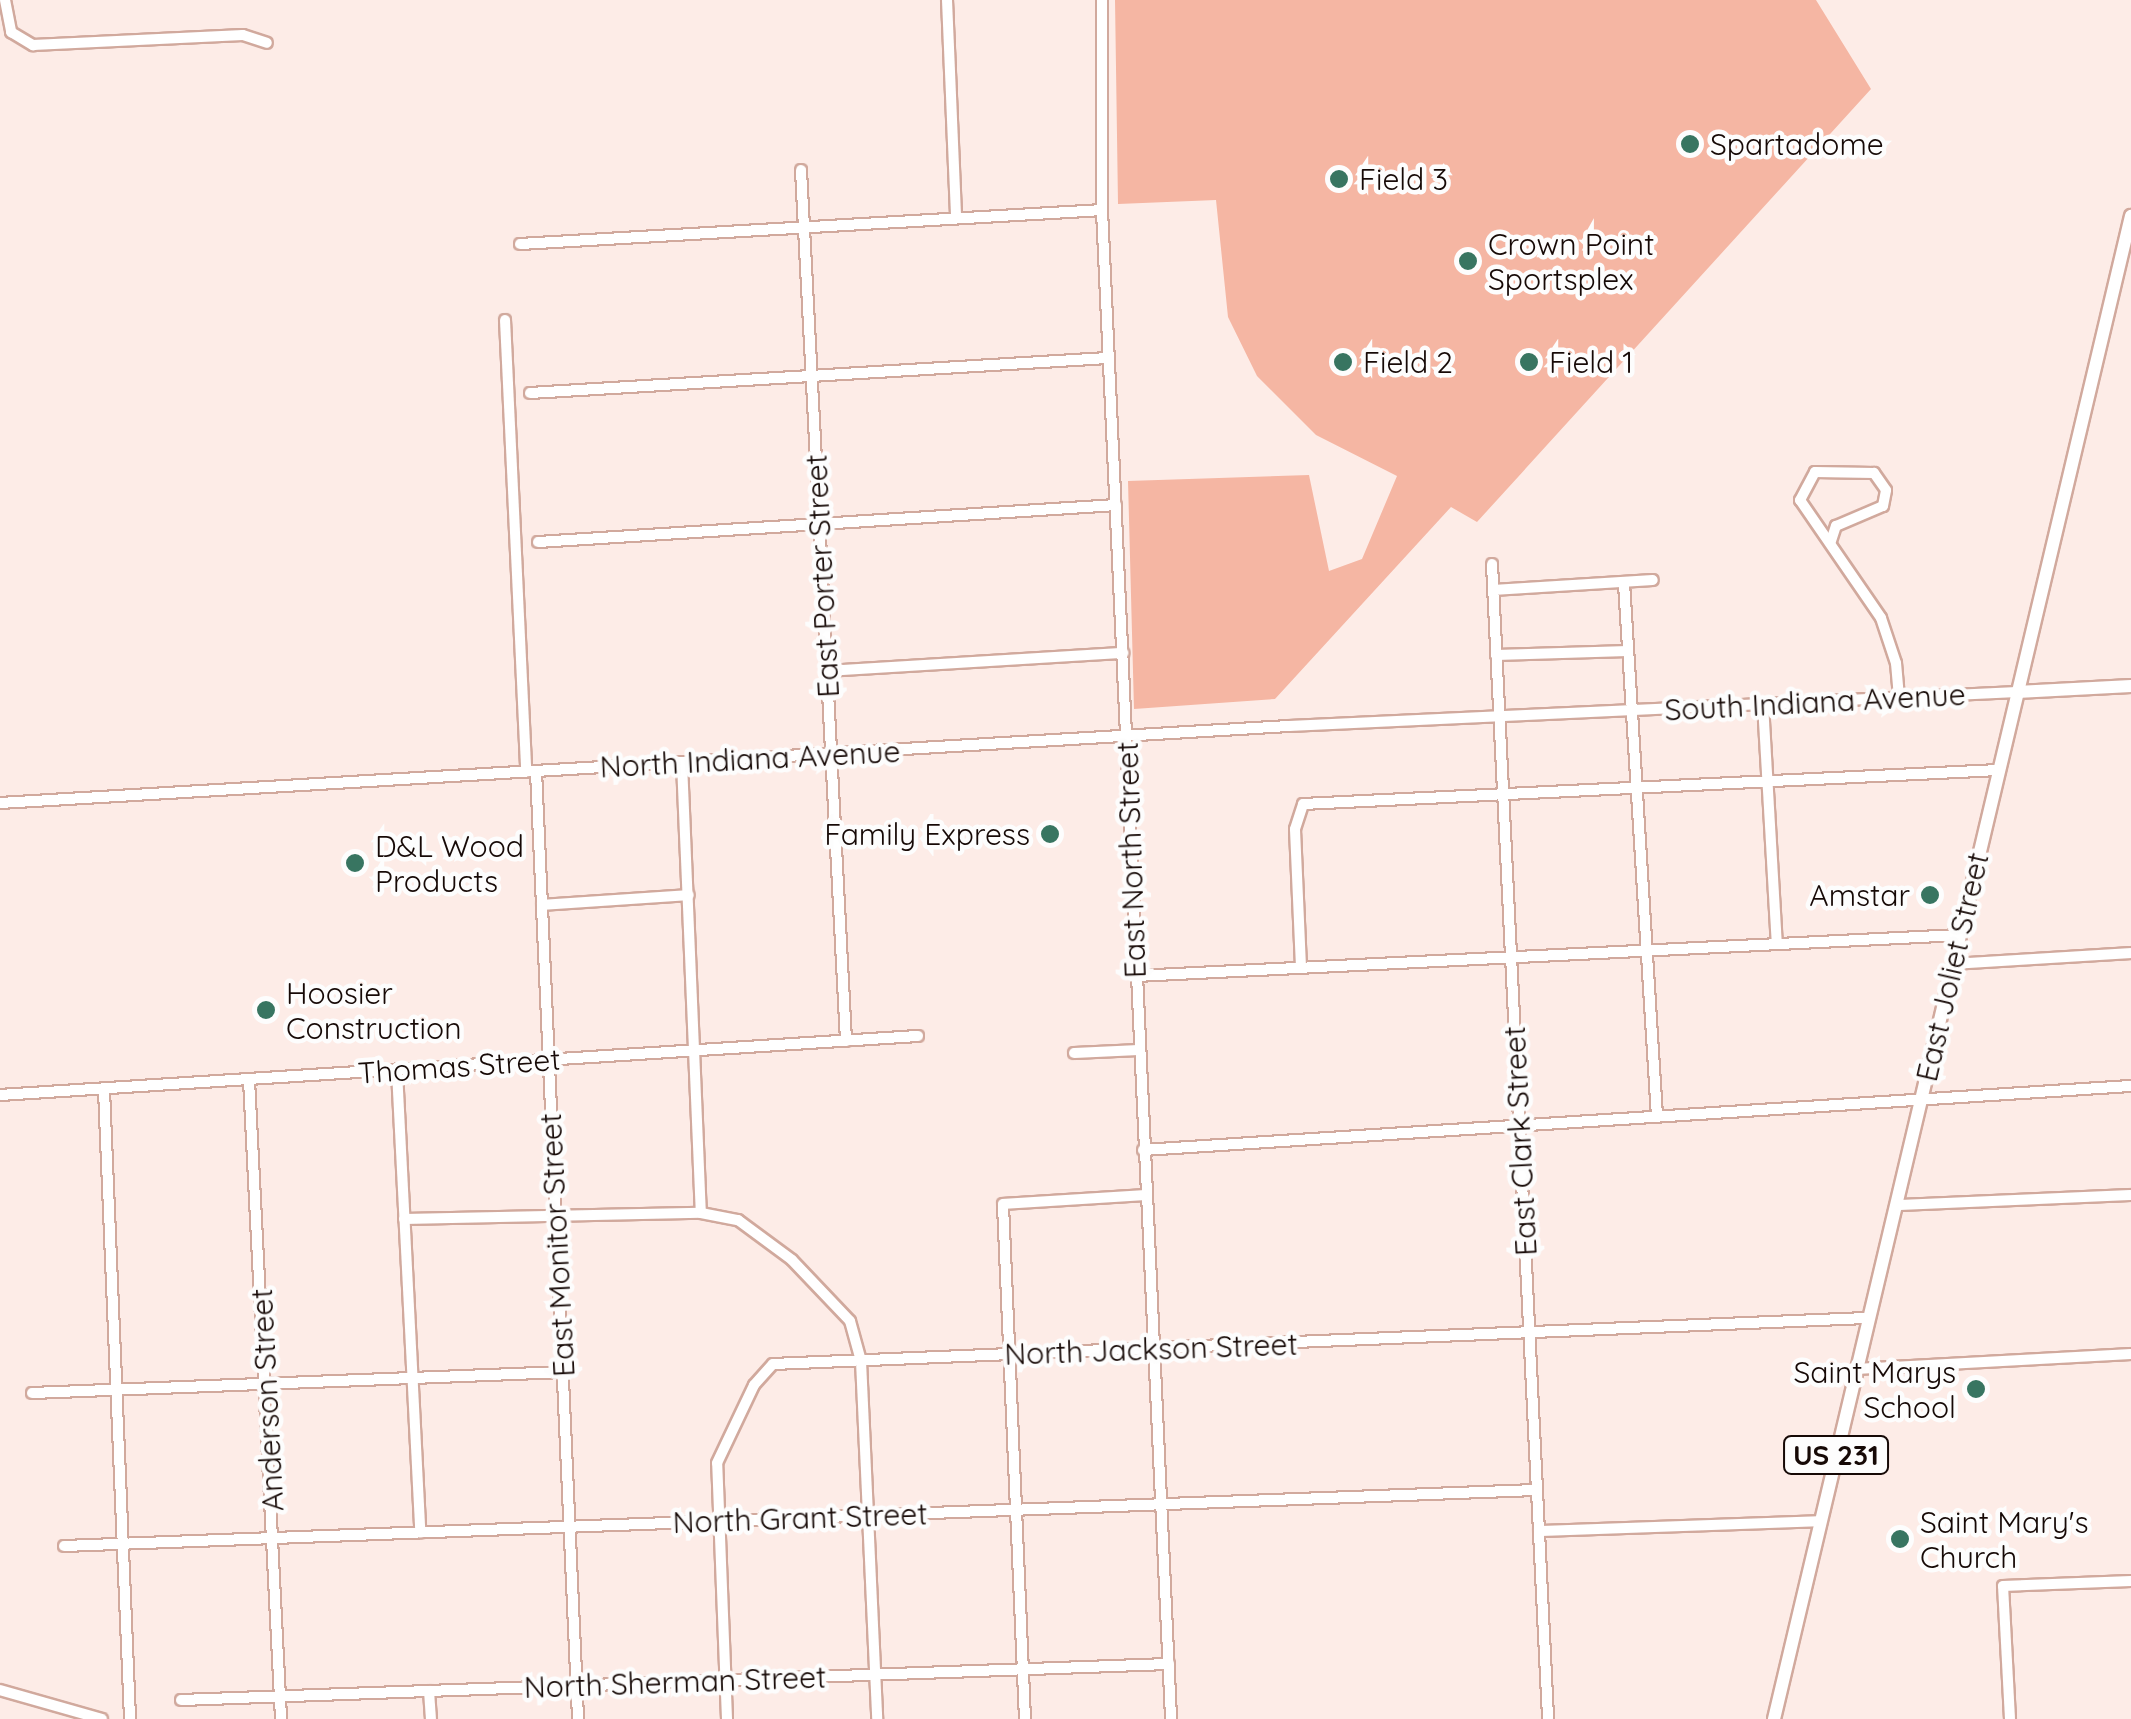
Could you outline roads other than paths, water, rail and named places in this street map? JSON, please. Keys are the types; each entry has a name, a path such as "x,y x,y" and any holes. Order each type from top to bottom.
{"main road":[{"name":"East Joliet Street","path":"1774,1719 1868,1318 1899,1206 1952,964 2131,216"},
{"name":"South Indiana Avenue","path":"2018,692 2131,686"}],"street":[{"path":"6,0 12,32 33,45 243,34 268,43"},
{"path":"947,0 956,218"},
{"name":"East North Street","path":"1102,0 1102,210 1108,358 1172,1719"},
{"name":"East Porter Street","path":"802,170 846,1041"},
{"path":"520,244 1102,210"},
{"name":"East Monitor Street","path":"505,320 542,905 578,1719"},
{"path":"530,392 1108,358"},
{"path":"1832,542 1836,526 1882,506 1886,490 1874,472 1824,470 1804,484 1804,507 1832,542 1880,618 1899,698"},
{"path":"538,542 1116,505"},
{"name":"East Clark Street","path":"1492,564 1548,1719"},
{"path":"1493,590 1653,580"},
{"path":"1624,583 1657,1116"},
{"path":"1496,656 1628,650"},
{"path":"827,671 1123,653"},
{"name":"South Indiana Avenue","path":"1500,716 2018,692"},
{"path":"1764,704 1777,944"},
{"name":"North Indiana Avenue","path":"0,803 1500,716"},
{"path":"682,763 698,1051 701,1213"},
{"path":"1301,967 1298,808 1998,770"},
{"path":"542,905 689,895"},
{"path":"1136,976 1960,935"},
{"path":"1952,964 2131,953"},
{"name":"Thomas Street","path":"0,1094 918,1036"},
{"path":"1074,1053 1138,1050"},
{"path":"397,1071 420,1532"},
{"name":"Anderson Street","path":"249,1080 281,1719"},
{"path":"1143,1150 2131,1086"},
{"path":"104,1090 130,1719"},
{"path":"1025,1719 1003,1204 1146,1195"},
{"path":"1899,1206 2131,1195"},
{"path":"404,1219 701,1213 738,1220 792,1260 850,1321 860,1360 876,1719"},
{"name":"North Jackson Street","path":"719,1521 721,1445 773,1364 1868,1318"},
{"path":"1856,1369 2131,1354"},
{"path":"32,1394 563,1372"},
{"name":"North Grant Street","path":"64,1546 1537,1490"},
{"path":"719,1521 727,1719"},
{"path":"1539,1531 1820,1521"},
{"path":"2010,1719 2003,1586 2131,1581"},
{"name":"North Sherman Street","path":"181,1700 1168,1664"},
{"path":"0,1690 102,1719"},
{"path":"430,1691 430,1719"}],"place":[{"name":"Spartadome","path":"1690,144"},
{"name":"Field 3","path":"1339,179"},
{"name":"Crown Point Sportsplex","path":"1468,261"},
{"name":"Field 2","path":"1343,362"},
{"name":"Field 1","path":"1529,362"},
{"name":"Family Express","path":"1050,834"},
{"name":"D&L Wood Products","path":"355,863"},
{"name":"Amstar","path":"1930,895"},
{"name":"Hoosier Construction","path":"266,1010"},
{"name":"Saint Marys School","path":"1976,1389"},
{"name":"Saint Mary's Church","path":"1900,1539"}]}
